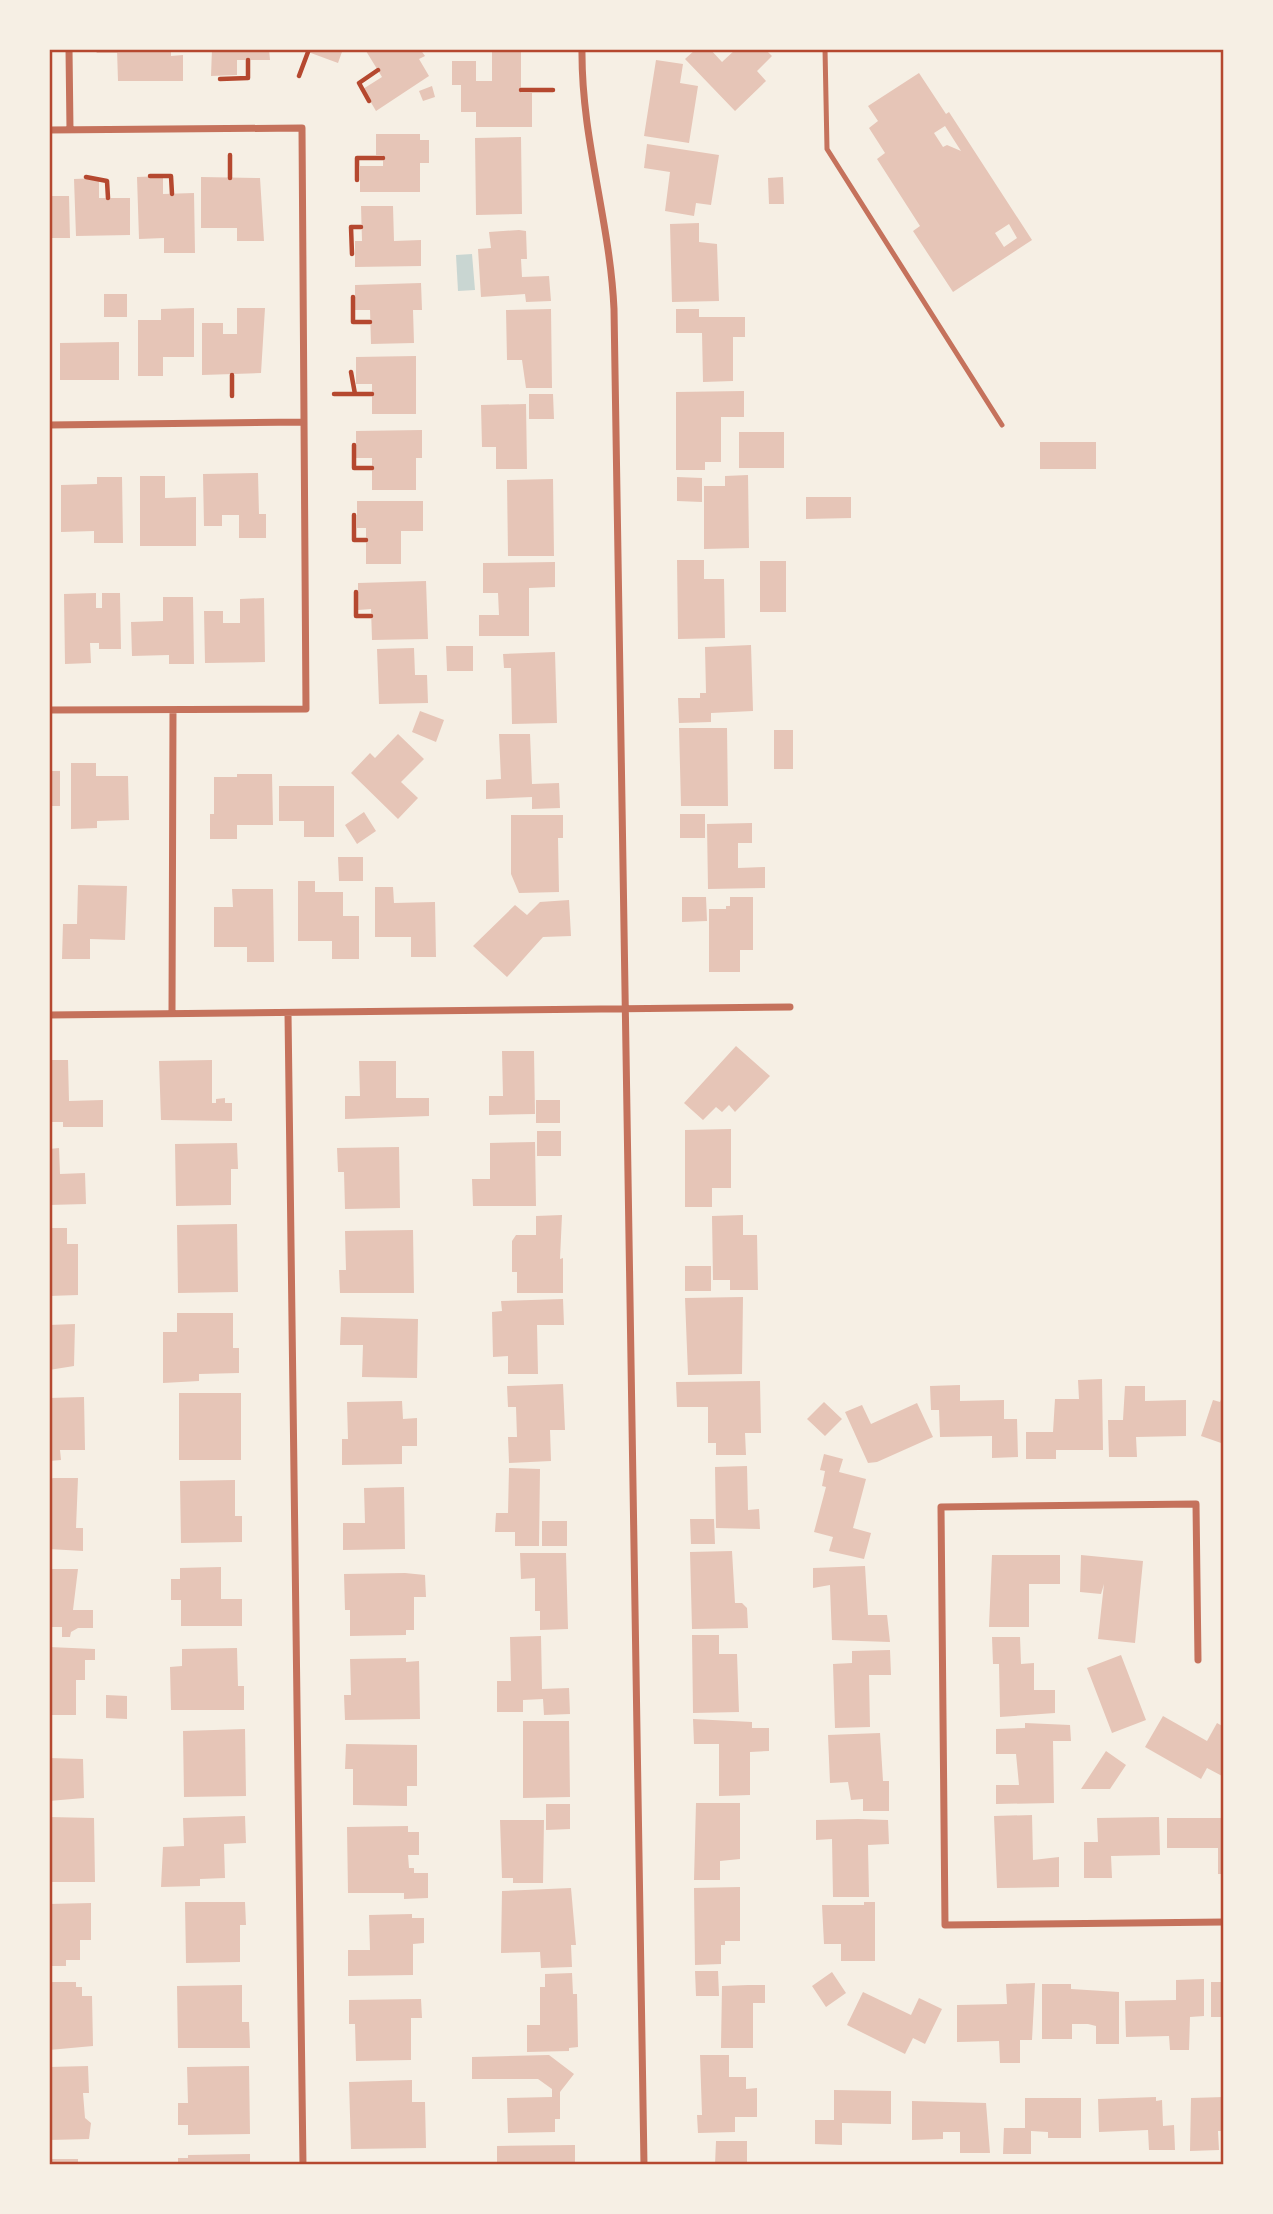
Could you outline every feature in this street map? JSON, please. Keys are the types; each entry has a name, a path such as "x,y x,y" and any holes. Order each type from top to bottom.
{"street":[{"path":"69,49 70,130"},
{"path":"582,49 589,143 610,247 614,309 644,2165"},
{"path":"49,130 302,128 306,709 49,710"},
{"path":"49,425 304,422"},
{"path":"172,1013 173,710"},
{"path":"49,1015 790,1007"},
{"path":"288,1013 303,2165"},
{"path":"1198,1660 1196,1504 941,1507 945,1925 1224,1922"}],"lane":[{"path":"825,49 827,149 1002,425"}],"path":[{"path":"97,50 117,50"},
{"path":"299,76 308,52"},
{"path":"220,79 248,78 248,60"},
{"path":"369,101 359,83 378,70"},
{"path":"521,90 554,90"},
{"path":"230,155 230,178"},
{"path":"357,180 357,158 383,158"},
{"path":"150,176 172,176 172,194"},
{"path":"86,177 107,181 108,198"},
{"path":"352,254 351,227 362,227"},
{"path":"353,297 353,322 370,322"},
{"path":"351,372 355,394"},
{"path":"232,375 232,397"},
{"path":"334,394 372,394"},
{"path":"354,445 354,468 372,468"},
{"path":"354,515 354,540 366,540"},
{"path":"356,592 356,617 372,617"}],"shaded area":[{"path":"472,254 475,290 458,291 456,255"}],"building":[{"path":"117,49 171,49 171,56 183,55 183,81 118,81"},
{"path":"212,49 269,49 270,60 237,60 237,75 211,76"},
{"path":"300,49 343,49 338,63"},
{"path":"420,49 425,56 419,59 429,76 376,111 363,89 382,77 366,51"},
{"path":"696,49 710,49 722,62 736,49 765,49 772,56 757,71 766,81 735,111 685,59"},
{"path":"492,51 521,51 521,93 532,93 532,127 476,127 476,112 461,112 461,85 452,85 452,61 476,61 476,81 492,81"},
{"path":"656,60 683,64 680,83 698,86 689,143 644,136"},
{"path":"919,73 946,114 949,112 1032,240 953,292 913,231 920,226 877,159 885,153 869,128 878,121 868,106","holes":["945,126 961,151 947,145 943,147 934,133","1009,224 1017,238 1004,247 995,233"]},
{"path":"432,86 435,97 423,101 419,91"},
{"path":"376,134 420,134 420,140 429,140 429,163 420,163 420,192 360,192 360,166 383,166 383,155 376,155"},
{"path":"521,137 522,214 476,215 475,138"},
{"path":"647,144 719,155 711,205 696,203 694,216 665,211 670,172 644,168"},
{"path":"163,176 163,194 194,193 195,253 164,253 164,238 139,239 137,177"},
{"path":"201,177 260,178 264,241 237,241 237,228 201,228"},
{"path":"783,177 784,204 769,204 768,178"},
{"path":"99,178 99,198 130,198 130,235 76,236 74,179"},
{"path":"49,196 69,196 70,238 49,238"},
{"path":"361,206 393,206 394,241 421,240 421,266 355,267 355,241 362,241"},
{"path":"699,223 699,242 717,244 719,301 672,302 670,224"},
{"path":"526,231 527,259 521,259 522,277 549,276 551,301 526,302 525,294 481,297 478,249 491,248 489,232"},
{"path":"421,283 422,310 413,310 414,343 371,344 370,310 355,310 355,285"},
{"path":"104,294 127,294 127,317 104,317"},
{"path":"194,308 194,357 163,357 163,376 138,376 138,320 161,320 161,309"},
{"path":"237,308 265,308 261,373 202,375 202,323 223,323 223,334 237,334"},
{"path":"551,309 552,388 526,388 522,360 507,360 506,310"},
{"path":"676,309 699,309 699,317 745,317 745,337 733,337 733,381 703,382 702,333 676,333"},
{"path":"119,342 119,380 60,380 60,343"},
{"path":"416,356 416,414 372,414 372,384 356,384 356,357"},
{"path":"744,391 744,417 721,417 721,462 705,462 705,470 676,470 676,392"},
{"path":"529,394 553,394 554,419 529,419"},
{"path":"526,404 527,469 496,469 496,447 482,447 481,405"},
{"path":"422,430 422,458 416,458 416,490 372,490 372,458 356,458 356,431"},
{"path":"739,432 784,432 784,468 739,468"},
{"path":"1040,442 1096,442 1096,469 1040,469"},
{"path":"258,473 259,514 266,514 266,538 239,538 239,515 222,515 222,526 204,526 203,474"},
{"path":"748,475 749,548 704,549 704,486 725,486 725,476"},
{"path":"140,476 165,476 165,498 196,497 196,546 140,546"},
{"path":"97,477 122,477 123,543 94,543 94,531 61,532 61,485 97,484"},
{"path":"677,477 702,478 702,502 677,501"},
{"path":"553,479 554,556 508,556 507,480"},
{"path":"806,497 851,497 851,518 806,519"},
{"path":"357,501 423,501 423,531 401,531 401,564 366,564 366,528 357,528"},
{"path":"677,560 704,560 704,579 724,579 725,638 678,639"},
{"path":"760,561 786,561 786,612 760,612"},
{"path":"555,562 555,587 529,588 529,636 479,636 479,615 499,615 498,593 483,593 483,563"},
{"path":"426,581 428,639 372,640 371,609 358,610 358,583"},
{"path":"96,593 96,608 102,608 102,593 120,593 121,649 99,649 99,643 90,643 91,663 65,664 64,594"},
{"path":"163,597 193,597 194,664 169,664 169,655 132,656 131,622 163,621"},
{"path":"264,598 265,662 205,663 204,611 223,611 223,623 240,623 240,599"},
{"path":"751,645 753,711 711,713 711,722 679,723 678,698 700,698 700,693 706,693 705,647"},
{"path":"446,646 473,646 473,671 447,671"},
{"path":"414,648 415,675 427,675 428,703 379,704 377,649"},
{"path":"555,652 557,723 512,724 511,668 504,668 503,654"},
{"path":"420,711 444,720 436,742 412,732"},
{"path":"679,728 727,728 728,806 681,806"},
{"path":"774,730 793,730 793,769 774,769"},
{"path":"398,734 424,759 401,782 418,798 398,819 351,773 370,753 375,758"},
{"path":"499,734 530,734 532,784 559,783 560,808 532,809 532,797 486,799 486,780 501,779"},
{"path":"71,763 96,763 96,776 128,776 129,820 97,821 97,828 71,829"},
{"path":"49,771 60,771 60,806 49,806"},
{"path":"237,774 272,774 273,825 237,825 237,839 210,839 210,814 214,814 214,777 237,777"},
{"path":"279,786 334,786 334,837 304,837 304,821 279,821"},
{"path":"364,812 376,831 357,844 345,825"},
{"path":"680,814 705,814 705,838 680,838"},
{"path":"511,815 563,815 563,838 558,838 559,892 519,893 511,874"},
{"path":"752,823 752,843 738,843 738,868 765,867 765,888 708,889 707,824"},
{"path":"338,857 363,857 363,881 339,881"},
{"path":"298,881 315,881 315,892 343,892 343,916 359,916 359,959 332,959 332,941 298,941"},
{"path":"78,885 127,886 125,940 90,939 90,959 62,959 63,924 77,924"},
{"path":"375,887 393,887 394,903 435,902 436,957 411,957 411,937 375,937"},
{"path":"232,889 273,889 274,962 247,962 247,947 214,947 214,907 233,907"},
{"path":"682,897 706,897 707,921 682,922"},
{"path":"730,897 753,897 753,950 740,950 740,972 709,972 709,909 726,909 726,906 730,906"},
{"path":"569,900 571,936 543,937 507,977 473,946 515,905 527,915 540,902"},
{"path":"736,1046 770,1076 735,1112 729,1105 722,1112 716,1107 703,1120 684,1103"},
{"path":"502,1051 534,1051 535,1114 489,1115 489,1096 503,1096"},
{"path":"49,1060 68,1060 69,1101 103,1100 103,1127 63,1127 63,1122 49,1122"},
{"path":"212,1060 212,1103 216,1103 216,1099 225,1098 225,1103 232,1103 232,1121 161,1120 159,1061"},
{"path":"359,1061 396,1061 396,1098 429,1098 429,1116 345,1119 345,1096 360,1096"},
{"path":"536,1100 560,1100 560,1123 536,1123"},
{"path":"731,1129 731,1188 712,1188 712,1207 685,1207 685,1130"},
{"path":"537,1131 561,1131 561,1156 537,1156"},
{"path":"535,1142 536,1206 473,1206 472,1179 490,1179 490,1143"},
{"path":"237,1143 238,1169 231,1169 231,1205 176,1206 175,1144"},
{"path":"399,1147 400,1208 345,1209 344,1172 338,1172 337,1148"},
{"path":"59,1148 60,1174 85,1173 86,1204 49,1205 49,1149"},
{"path":"562,1215 560,1259 563,1258 563,1293 517,1293 517,1272 512,1272 512,1241 516,1235 536,1235 536,1216"},
{"path":"743,1215 743,1235 757,1235 758,1290 730,1290 730,1280 713,1280 712,1216"},
{"path":"237,1224 238,1292 178,1293 177,1225"},
{"path":"49,1228 67,1228 67,1244 78,1244 78,1295 49,1296"},
{"path":"413,1230 414,1293 340,1293 339,1270 346,1270 345,1231"},
{"path":"685,1266 711,1266 711,1291 685,1291"},
{"path":"743,1297 742,1374 688,1375 685,1298"},
{"path":"563,1299 564,1325 537,1325 538,1374 508,1374 508,1356 493,1357 492,1312 502,1311 501,1301"},
{"path":"177,1313 233,1313 233,1348 239,1348 239,1373 199,1374 199,1381 163,1383 163,1332 177,1332"},
{"path":"341,1317 418,1319 417,1378 362,1377 363,1345 340,1345"},
{"path":"75,1324 74,1366 49,1370 49,1325"},
{"path":"1102,1379 1103,1450 1056,1450 1056,1459 1026,1459 1026,1432 1053,1432 1055,1399 1079,1399 1078,1380"},
{"path":"760,1381 761,1433 745,1433 746,1455 716,1455 716,1443 708,1443 708,1407 677,1407 676,1382"},
{"path":"563,1384 565,1430 550,1430 551,1461 509,1463 508,1437 517,1437 516,1407 508,1407 507,1386"},
{"path":"960,1385 960,1401 1004,1400 1004,1419 1017,1419 1018,1457 992,1458 992,1436 940,1437 939,1410 931,1410 930,1386"},
{"path":"1125,1386 1145,1386 1145,1401 1186,1400 1186,1436 1136,1437 1137,1457 1109,1457 1108,1420 1123,1420"},
{"path":"1224,1392 1224,1444 1201,1436 1213,1400 1220,1402"},
{"path":"179,1393 241,1393 241,1460 179,1460"},
{"path":"84,1397 85,1450 60,1450 61,1460 49,1461 49,1398"},
{"path":"402,1401 403,1419 417,1418 417,1446 402,1446 402,1464 342,1465 342,1439 348,1439 347,1402"},
{"path":"824,1402 842,1419 825,1436 807,1419"},
{"path":"917,1403 933,1437 877,1462 868,1463 845,1412 862,1405 871,1424"},
{"path":"824,1454 843,1459 839,1472 866,1479 853,1528 871,1533 864,1559 829,1551 833,1537 814,1532 826,1487 822,1486 825,1471 820,1470"},
{"path":"747,1466 748,1510 759,1509 760,1529 716,1528 715,1467"},
{"path":"509,1468 540,1469 539,1546 515,1546 515,1532 495,1532 496,1513 508,1513"},
{"path":"78,1478 76,1528 83,1528 83,1551 49,1549 49,1480"},
{"path":"235,1480 235,1516 242,1516 242,1542 181,1543 180,1481"},
{"path":"404,1487 405,1549 343,1550 343,1523 365,1523 364,1488"},
{"path":"690,1519 714,1519 715,1544 691,1544"},
{"path":"542,1521 567,1521 567,1546 542,1546"},
{"path":"732,1551 735,1603 742,1603 747,1608 748,1628 692,1629 690,1552"},
{"path":"520,1553 566,1553 568,1629 540,1630 540,1611 535,1611 535,1578 521,1579"},
{"path":"992,1555 1060,1555 1060,1584 1029,1584 1029,1627 989,1627"},
{"path":"1081,1555 1143,1561 1135,1643 1098,1639 1104,1584 1101,1594 1080,1592"},
{"path":"865,1566 868,1615 887,1615 890,1642 832,1640 830,1585 813,1588 813,1568"},
{"path":"221,1567 221,1599 242,1599 242,1626 181,1626 181,1600 171,1600 171,1579 180,1579 180,1568"},
{"path":"49,1569 78,1569 73,1610 93,1610 93,1628 78,1628 71,1632 70,1637 62,1637 62,1627 49,1627"},
{"path":"344,1574 425,1575 426,1597 414,1597 414,1630 406,1630 406,1635 350,1636 350,1610 345,1610"},
{"path":"692,1635 719,1635 719,1654 737,1654 739,1712 693,1713"},
{"path":"541,1636 542,1689 569,1688 570,1714 544,1715 543,1699 523,1700 523,1712 497,1712 497,1681 511,1681 510,1637"},
{"path":"992,1637 1020,1637 1021,1664 1034,1663 1034,1690 1055,1690 1055,1713 1000,1717 999,1664 993,1664"},
{"path":"49,1647 95,1649 95,1660 85,1660 85,1680 76,1680 76,1715 49,1715"},
{"path":"237,1648 238,1686 244,1686 244,1710 171,1710 170,1667 182,1666 182,1649"},
{"path":"890,1650 891,1675 869,1675 870,1727 835,1728 833,1664 852,1663 852,1651"},
{"path":"1121,1655 1146,1720 1112,1733 1087,1668"},
{"path":"406,1658 406,1662 419,1661 420,1719 345,1720 344,1695 351,1695 350,1659"},
{"path":"106,1695 127,1696 127,1719 106,1718"},
{"path":"1163,1716 1207,1741 1217,1723 1224,1727 1224,1777 1207,1768 1201,1779 1145,1747"},
{"path":"693,1719 752,1722 752,1728 769,1728 769,1751 750,1752 750,1795 719,1796 719,1744 694,1744"},
{"path":"523,1721 569,1721 570,1797 523,1798"},
{"path":"1025,1723 1070,1725 1071,1741 1053,1741 1054,1803 996,1804 996,1785 1019,1785 1016,1754 996,1754 996,1729 1025,1728"},
{"path":"245,1729 246,1796 184,1797 183,1731"},
{"path":"880,1733 883,1781 889,1781 889,1811 863,1811 863,1799 851,1800 848,1782 830,1783 828,1735"},
{"path":"346,1744 417,1745 417,1786 407,1786 407,1806 353,1805 353,1769 345,1769"},
{"path":"1106,1751 1126,1765 1110,1789 1081,1789"},
{"path":"49,1758 83,1759 84,1798 49,1801"},
{"path":"696,1803 740,1803 740,1859 720,1861 720,1880 694,1880"},
{"path":"546,1804 570,1804 570,1829 546,1830"},
{"path":"1032,1815 1033,1860 1059,1857 1059,1887 997,1888 994,1816"},
{"path":"245,1816 246,1843 224,1844 225,1878 200,1879 200,1886 161,1887 163,1847 184,1846 183,1818"},
{"path":"49,1817 94,1818 95,1882 49,1882"},
{"path":"1159,1817 1160,1855 1111,1856 1112,1878 1084,1878 1084,1842 1098,1842 1097,1818"},
{"path":"1167,1818 1224,1818 1224,1874 1218,1874 1218,1848 1167,1848"},
{"path":"500,1820 544,1820 543,1883 513,1883 513,1878 502,1878"},
{"path":"816,1820 888,1820 889,1844 868,1845 869,1897 833,1897 832,1839 816,1840"},
{"path":"408,1826 408,1832 419,1832 419,1855 408,1855 409,1868 414,1868 414,1873 428,1873 428,1898 404,1899 404,1893 348,1893 347,1827"},
{"path":"740,1887 740,1941 725,1941 725,1945 721,1945 721,1964 695,1965 694,1888"},
{"path":"571,1888 576,1945 571,1945 572,1967 541,1968 540,1952 501,1953 502,1891"},
{"path":"185,1902 245,1902 246,1925 240,1925 240,1962 186,1963"},
{"path":"864,1902 875,1902 875,1961 841,1961 841,1944 824,1944 822,1905 864,1905"},
{"path":"91,1903 91,1940 80,1940 80,1960 66,1960 66,1966 49,1966 49,1904"},
{"path":"412,1914 412,1918 424,1918 424,1943 413,1944 413,1975 348,1976 348,1950 370,1950 369,1915"},
{"path":"695,1971 718,1971 719,1996 696,1996"},
{"path":"832,1972 846,1993 826,2007 812,1986"},
{"path":"572,1973 573,1994 577,1994 578,2047 569,2048 569,2051 527,2052 527,2025 540,2025 540,1987 545,1987 545,1974"},
{"path":"1204,1979 1204,2016 1190,2017 1189,2050 1170,2050 1169,2036 1126,2037 1125,2001 1176,2000 1176,1980"},
{"path":"49,1982 76,1982 76,1987 82,1987 82,1996 92,1996 93,2046 49,2050"},
{"path":"1211,1982 1224,1982 1224,2017 1211,2017"},
{"path":"1035,1983 1032,2040 1020,2040 1020,2063 1000,2063 999,2041 957,2042 957,2005 1007,2004 1006,1984"},
{"path":"1042,1984 1071,1984 1071,1989 1119,1992 1119,2044 1096,2044 1096,2026 1088,2024 1072,2024 1072,2039 1042,2039"},
{"path":"242,1985 242,2022 249,2022 250,2048 178,2048 177,1986"},
{"path":"765,1985 765,2003 753,2003 753,2048 721,2048 722,1986"},
{"path":"863,1992 911,2015 919,1998 942,2009 925,2044 913,2038 905,2054 847,2025"},
{"path":"421,1999 422,2018 411,2018 411,2060 356,2061 355,2024 349,2024 349,2000"},
{"path":"549,2055 574,2074 560,2092 560,2119 555,2119 555,2132 508,2133 507,2098 552,2097 552,2089 538,2079 472,2079 472,2057"},
{"path":"700,2055 729,2055 729,2077 746,2077 746,2089 757,2088 757,2117 735,2117 735,2132 698,2133 697,2115 702,2115"},
{"path":"88,2066 89,2093 83,2093 85,2118 91,2123 89,2139 49,2140 49,2067"},
{"path":"249,2066 250,2134 188,2135 188,2125 178,2125 178,2103 188,2103 187,2067"},
{"path":"412,2080 412,2102 425,2102 426,2148 351,2149 349,2082"},
{"path":"834,2090 891,2091 891,2124 842,2123 842,2145 815,2144 815,2120 834,2120"},
{"path":"1156,2097 1156,2101 1162,2100 1163,2126 1174,2125 1175,2150 1149,2150 1148,2130 1099,2132 1098,2099"},
{"path":"1224,2097 1224,2131 1218,2131 1219,2150 1190,2151 1191,2098"},
{"path":"1025,2098 1081,2098 1081,2138 1048,2138 1048,2132 1031,2131 1031,2154 1003,2154 1004,2128 1025,2128"},
{"path":"912,2101 986,2103 990,2153 960,2153 960,2132 943,2132 943,2139 912,2140"},
{"path":"716,2141 747,2141 747,2165 715,2165"},
{"path":"575,2145 575,2165 497,2165 497,2146"},
{"path":"250,2154 250,2165 178,2165 178,2158 188,2158 188,2155"},
{"path":"52,2159 78,2159 78,2165 52,2165"}]}
